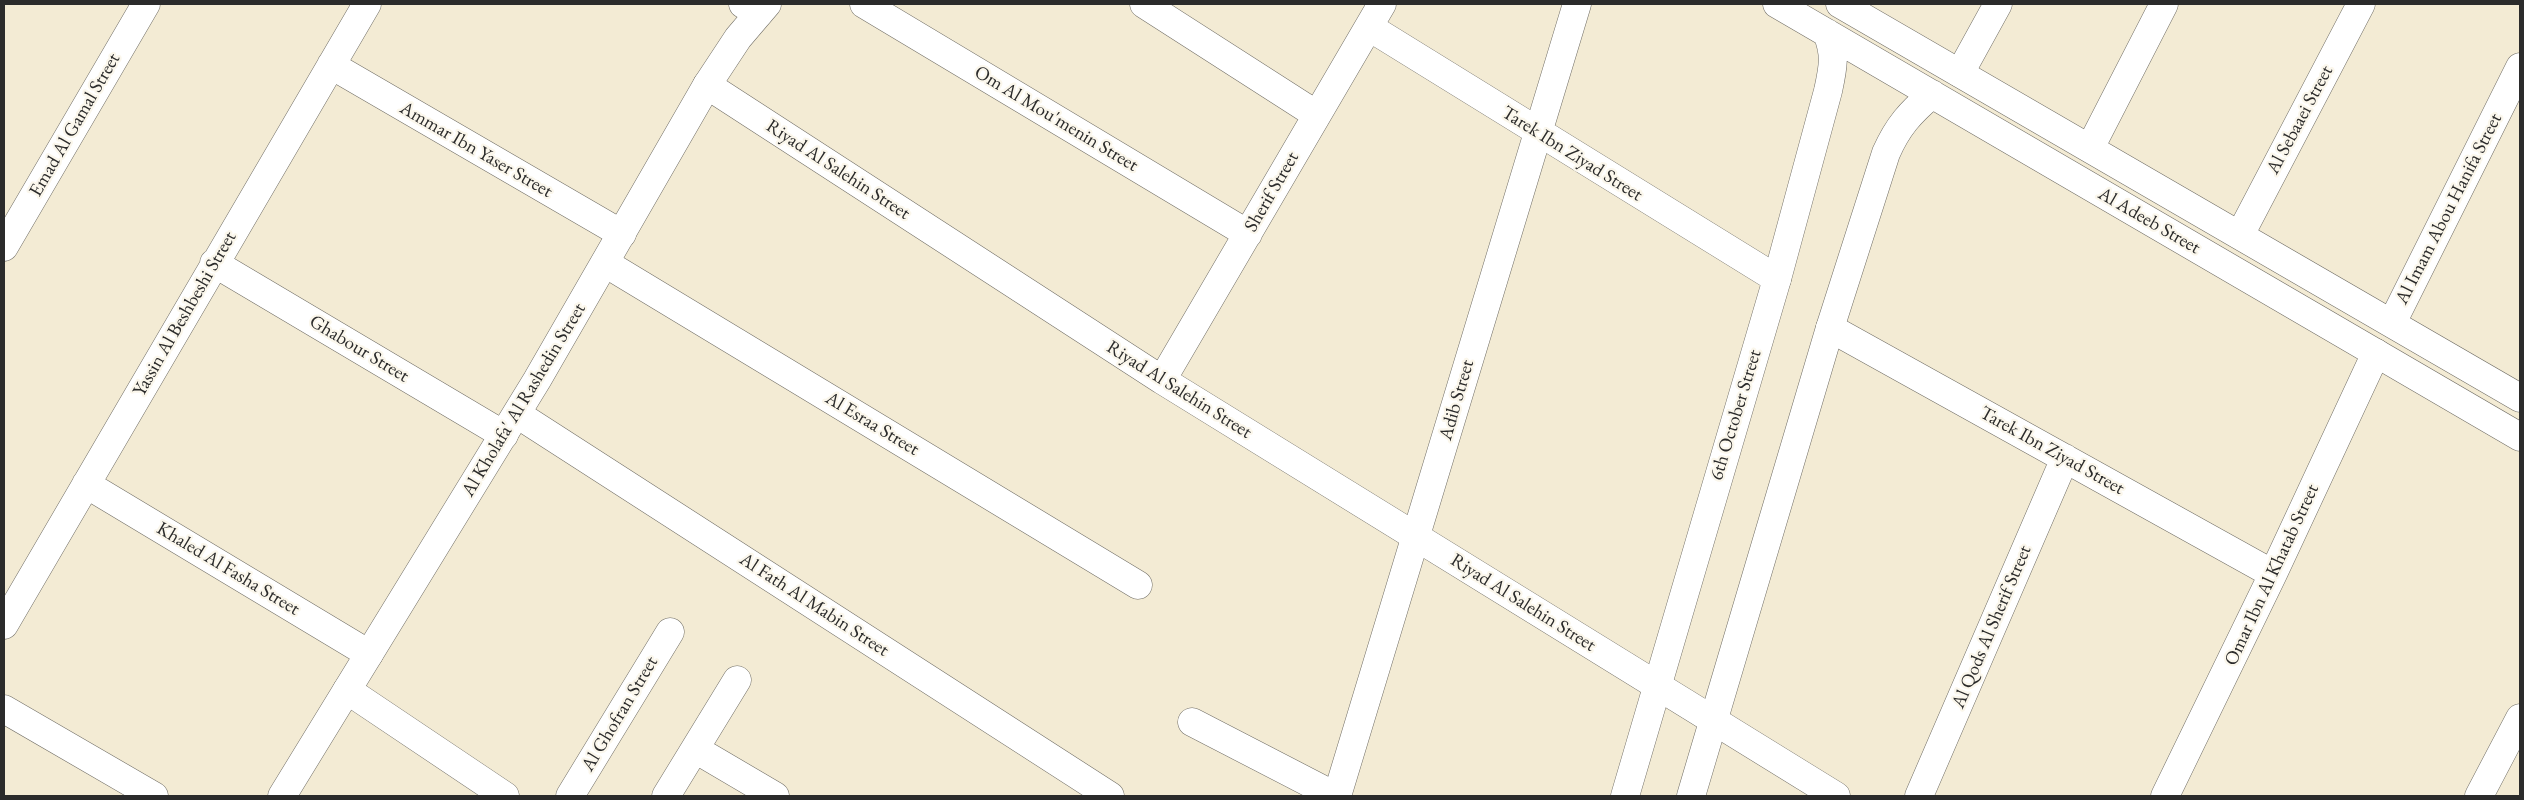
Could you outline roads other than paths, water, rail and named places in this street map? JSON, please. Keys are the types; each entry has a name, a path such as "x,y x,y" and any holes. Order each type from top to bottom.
{"street":[{"name":"Emad Al Gamal Street","path":"4,247 146,4"},
{"name":"Yassin Al Beshbeshi Street","path":"4,625 367,4"},
{"name":"Om Al Mou'menin Street","path":"864,4 1248,234"},
{"path":"1144,4 1317,115"},
{"name":"Sherif Street","path":"1162,380 1382,4"},
{"name":"Adib Street","path":"1336,796 1417,537 1536,132 1577,4"},
{"name":"Al Adeeb Street","path":"1777,4 2520,437"},
{"name":"Al Adeeb Street","path":"1840,4 2520,398"},
{"path":"1960,73 1998,4"},
{"path":"2090,148 2164,4"},
{"name":"Al Sebaaei Street","path":"2240,235 2361,4"},
{"name":"Al Kholafa' Al Rashedin Street","path":"282,796 511,424 708,85 756,7"},
{"name":"Tarek Ibn Ziyad Street","path":"1369,27 1536,132 1777,279"},
{"name":"6th October Street","path":"1625,796 1656,685 1777,279 1833,68 1834,49 1827,33"},
{"name":"Ammar Ibn Yaser Street","path":"331,65 622,234"},
{"name":"Al Imam Abou Hanifa Street","path":"2392,324 2520,67"},
{"name":"Riyad Al Salehin Street","path":"708,85 1162,380 1713,722 1836,796"},
{"path":"1691,796 1830,328 1886,153 1896,131 1911,112 1932,94"},
{"name":"Ghabour Street","path":"214,263 511,424"},
{"name":"Al Esraa Street","path":"605,263 1138,585"},
{"name":"Tarek Ibn Ziyad Street","path":"1830,328 2273,574"},
{"name":"Omar Ibn Al Khatab Street","path":"2165,796 2273,574 2376,353"},
{"name":"Al Fath Al Mabin Street","path":"511,424 1110,796"},
{"name":"Al Qods Al Sherif Street","path":"1919,796 2064,458"},
{"name":"Khaled Al Fasha Street","path":"86,484 369,654"},
{"name":"Al Ghofran Street","path":"570,796 670,632"},
{"path":"666,796 737,680"},
{"path":"347,690 505,796"},
{"path":"4,709 154,796"},
{"path":"2479,796 2520,718"},
{"path":"1192,722 1336,796"},
{"path":"695,748 775,796"}]}
